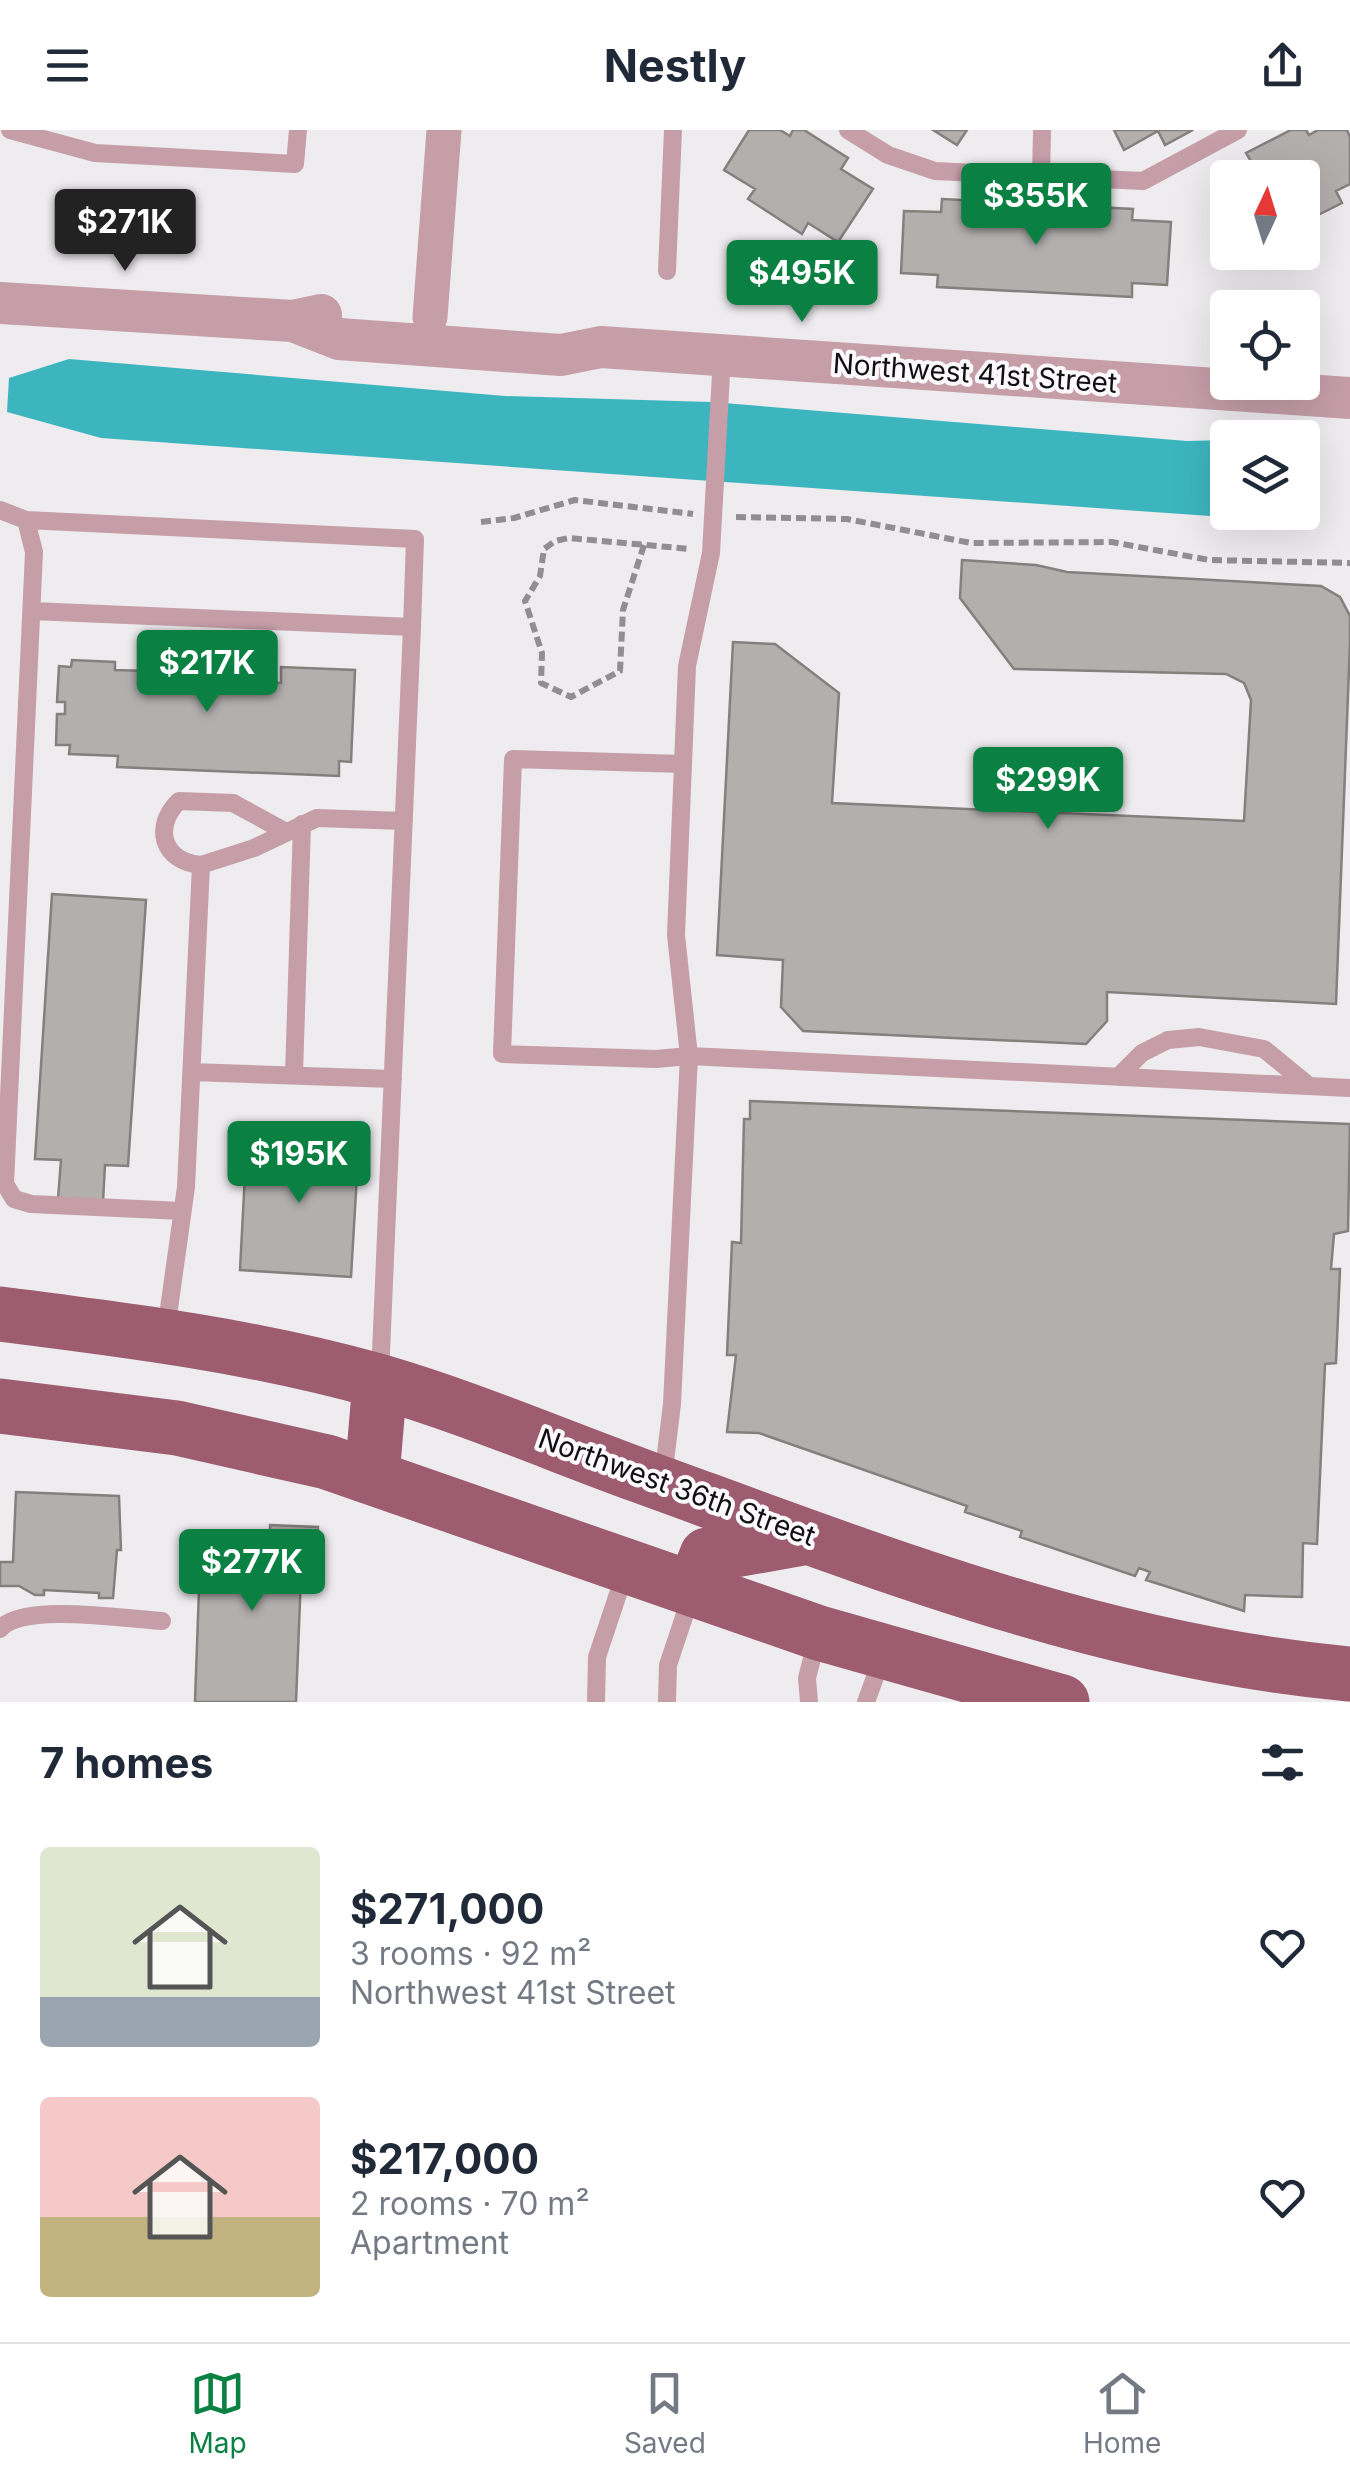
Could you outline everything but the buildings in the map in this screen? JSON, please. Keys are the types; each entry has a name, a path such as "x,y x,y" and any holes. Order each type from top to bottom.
{"main road":[{"name":"Northwest 36th Street","path":"0,1314 211,1341 380,1382 811,1537 1063,1622 1229,1659 1350,1674"},
{"path":"372,1476 380,1382"},
{"path":"0,1406 177,1428 266,1446 372,1476 819,1633 875,1678 1062,1702"},
{"path":"566,1543 627,1531 649,1514 662,1483"},
{"path":"694,1588 708,1556 811,1537"}],"street":[{"path":"430,317 444,130"},
{"name":"Northwest 41st Street","path":"0,302 294,321 340,311 430,317 561,327 601,348 721,367 1350,398"},
{"name":"Northwest 41st Street","path":"294,321 339,339 561,355 601,348"}],"lane":[{"path":"10,130 96,152 295,164 298,130"},
{"path":"666,271 674,130"},
{"path":"848,130 888,155 936,172 1142,180 1238,130"},
{"path":"1041,178 1042,130"},
{"path":"662,1483 672,1404 689,1056 676,935 683,764 690,644 709,567 721,367"},
{"path":"0,510 26,520 415,539 380,1382"},
{"path":"26,520 34,552 5,1184 14,1199 31,1204 182,1212"},
{"path":"32,611 412,627"},
{"path":"683,764 513,760 502,1054 689,1056 1350,1088"},
{"path":"294,828 233,804 179,801 171,809 165,841 172,856 183,864 201,865 294,828 317,818 404,821"},
{"path":"294,828 294,1074"},
{"path":"165,1335 182,1212 201,865"},
{"path":"1118,1077 1142,1053 1168,1040 1199,1038 1264,1049 1308,1086"},
{"path":"192,1072 392,1078"},
{"path":"596,1702 598,1657 627,1565"},
{"path":"667,1702 668,1665 694,1588"},
{"path":"0,1628 14,1618 40,1614 162,1621"},
{"path":"808,1702 807,1678 819,1633"}],"path":[{"path":"481,522 514,518 575,500 695,514"},
{"path":"732,516 847,519 971,543 1112,542 1209,560 1350,563"},
{"path":"644,545 623,610 620,672 572,697 541,683 542,653 526,601 540,576 544,549 569,538 644,545 695,551"}],"water":[{"path":"69,359 505,396 711,402 1210,440 1210,516 101,438 7,412 9,378"}]}
